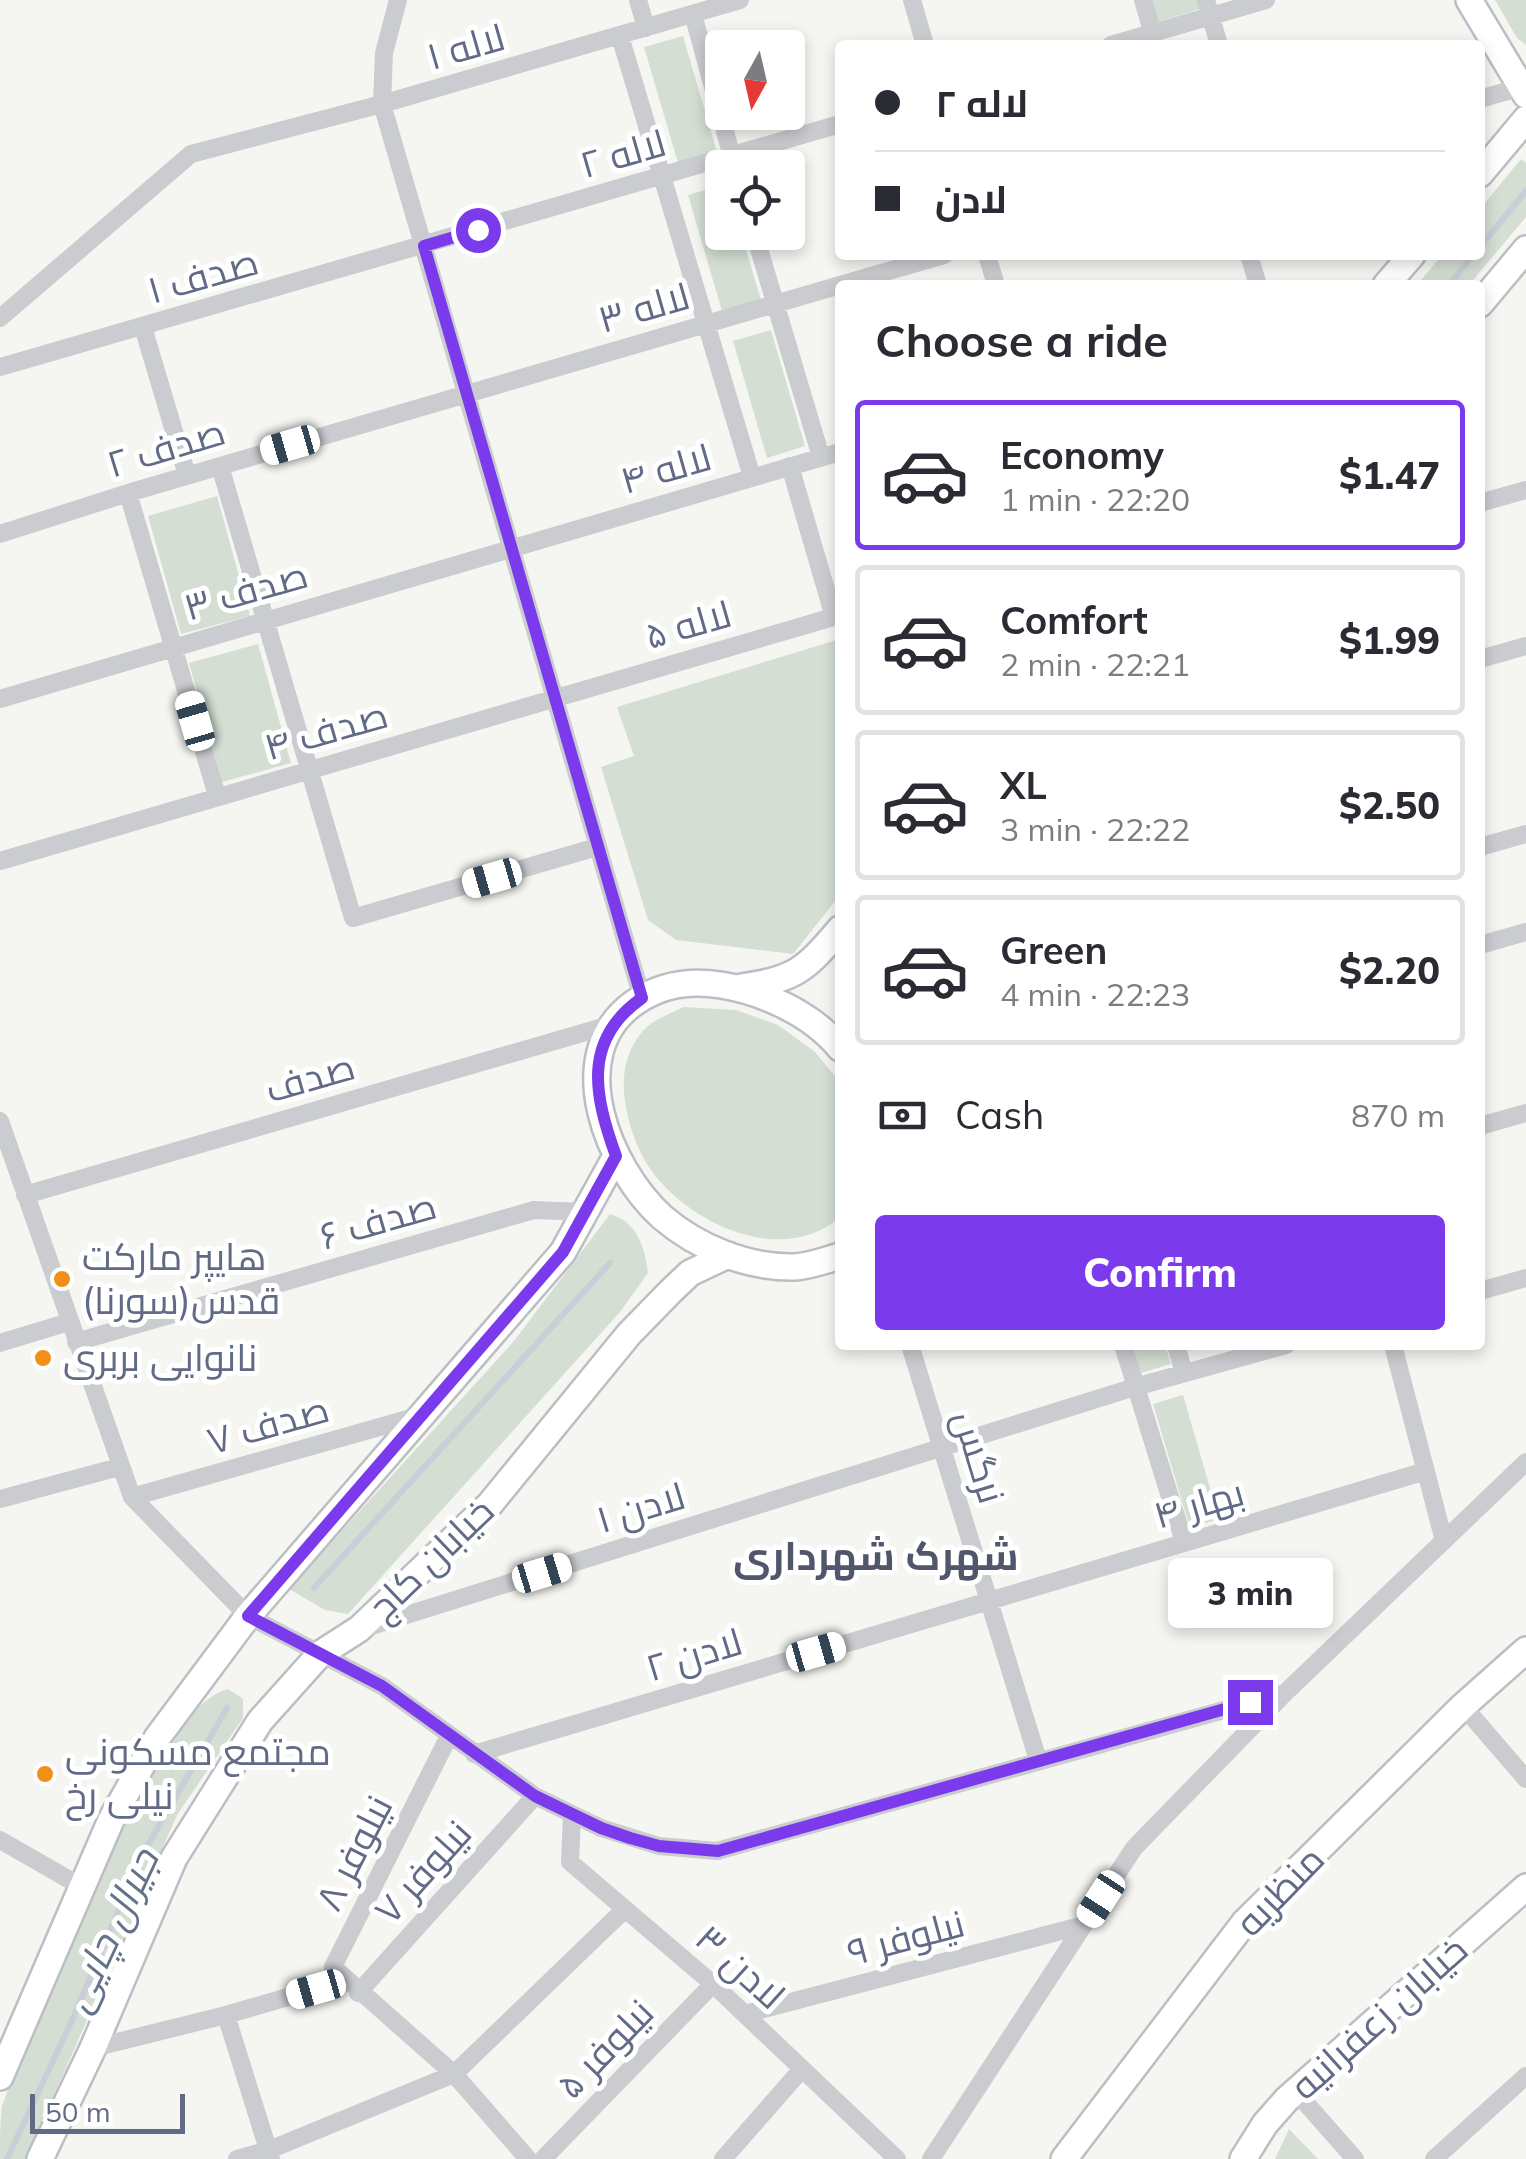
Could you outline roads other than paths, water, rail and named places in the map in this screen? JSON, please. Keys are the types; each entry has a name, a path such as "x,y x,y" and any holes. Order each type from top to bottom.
{"main road":[{"path":"1469,0 1524,91"},
{"path":"1485,168 1526,119"},
{"path":"1485,298 1526,249"},
{"path":"1390,280 1408,260"},
{"path":"835,935 808,966 776,982 735,988 672,984 642,998 612,1024 600,1050 596,1078 602,1118 616,1156 636,1188 662,1217 693,1240 728,1256 798,1267 835,1257"},
{"path":"735,988 786,1006 835,1042"},
{"path":"0,2076 111,1820 157,1738 248,1616 563,1252 616,1156"},
{"name":"خیابان کاج","path":"40,2159 174,1858 260,1721 320,1654 359,1630 490,1504 639,1323 690,1274 728,1256"},
{"name":"منظریه","path":"1064,2159 1244,1923 1462,1706 1526,1650"},
{"name":"خیابان زعفرانیه","path":"1243,2159 1266,2124 1296,2092 1526,1887"}],"street":[{"path":"398,0 384,53 382,104 642,998"},
{"path":"638,0 646,28"},
{"name":"لاله ۱","path":"0,318 191,154 382,104 740,0"},
{"path":"912,0 924,40"},
{"path":"1143,0 1154,39 1208,8 1266,0"},
{"path":"1208,8 1218,40"},
{"path":"693,14 731,150"},
{"path":"620,36 752,478"},
{"path":"1485,98 1524,91"},
{"name":"لاله ۲","path":"767,150 835,126"},
{"name":"لاله ۲","path":"424,246 663,176 705,168"},
{"name":"صدف ۱","path":"0,367 424,246"},
{"path":"759,250 820,457"},
{"name":"لاله ۳","path":"857,280 927,260"},
{"name":"لاله ۳","path":"466,394 835,286"},
{"path":"143,327 187,475"},
{"name":"صدف ۲","path":"0,534 466,394"},
{"name":"لاله ۴","path":"511,549 835,453"},
{"path":"220,466 353,918 597,847"},
{"path":"790,466 835,610"},
{"path":"1485,502 1526,490"},
{"path":"128,493 217,796"},
{"name":"صدف ۳","path":"0,699 511,549"},
{"name":"لاله ۵","path":"554,698 835,617"},
{"path":"1485,658 1526,646"},
{"name":"صدف ۴","path":"0,861 554,698"},
{"path":"1485,846 1526,834"},
{"path":"1485,944 1526,932"},
{"name":"صدف","path":"26,1195 612,1024"},
{"path":"1485,1125 1526,1114"},
{"path":"0,1121 7,1166 26,1195 132,1497 248,1616 382,1686 535,1796 601,1828 659,1846 718,1851 1285,1693"},
{"name":"صدف ۶","path":"76,1342 534,1210 585,1212"},
{"path":"1485,1290 1526,1278"},
{"path":"0,1343 69,1322"},
{"name":"نرگس","path":"912,1350 1038,1760"},
{"path":"1124,1350 1184,1542"},
{"path":"1177,1350 1184,1373"},
{"name":"لادن ۱","path":"359,1630 1135,1387 1268,1350"},
{"path":"1394,1350 1444,1540"},
{"name":"صدف ۷","path":"132,1497 422,1415"},
{"path":"931,2159 1134,1848 1285,1693 1526,1462"},
{"path":"0,1499 119,1467"},
{"name":"بهار ۴","path":"989,1599 1426,1471"},
{"name":"لادن ۲","path":"474,1754 989,1599"},
{"path":"1462,1706 1526,1779"},
{"name":"نیلوفر ۸","path":"352,1986 333,1967 449,1736"},
{"name":"نیلوفر ۷","path":"352,1986 535,1796"},
{"name":"لادن ۳","path":"572,1814 570,1862 713,1984 896,2159"},
{"path":"0,1840 82,1887"},
{"path":"237,2159 270,2154 454,2074 625,1910"},
{"name":"نیلوفر ۹","path":"745,2014 1084,1925"},
{"name":"نیلوفر ۵","path":"543,2159 713,1984"},
{"path":"92,2048 352,1986 454,2074 528,2159"},
{"path":"226,2015 270,2154"},
{"path":"723,2159 802,2069"},
{"path":"1434,2159 1526,2076"},
{"path":"1296,2092 1355,2159"}],"waterway":[{"name":"جیرال چایی","path":"1485,241 1526,191"},
{"name":"جیرال چایی","path":"1453,280 1469,260"},
{"name":"جیرال چایی","path":"314,1588 610,1263"},
{"name":"جیرال چایی","path":"7,2159 74,2016 141,1857 227,1708"}],"place":[{"name":"هایپر مارکت قدس(سورنا)","path":"62,1279"},
{"name":"نانوایی بربری","path":"43,1358"},
{"name":"مجتمع مسکونی نیلی رخ","path":"45,1774"}],"district":[{"name":"شهرک شهرداری","path":"876,1556"}]}
